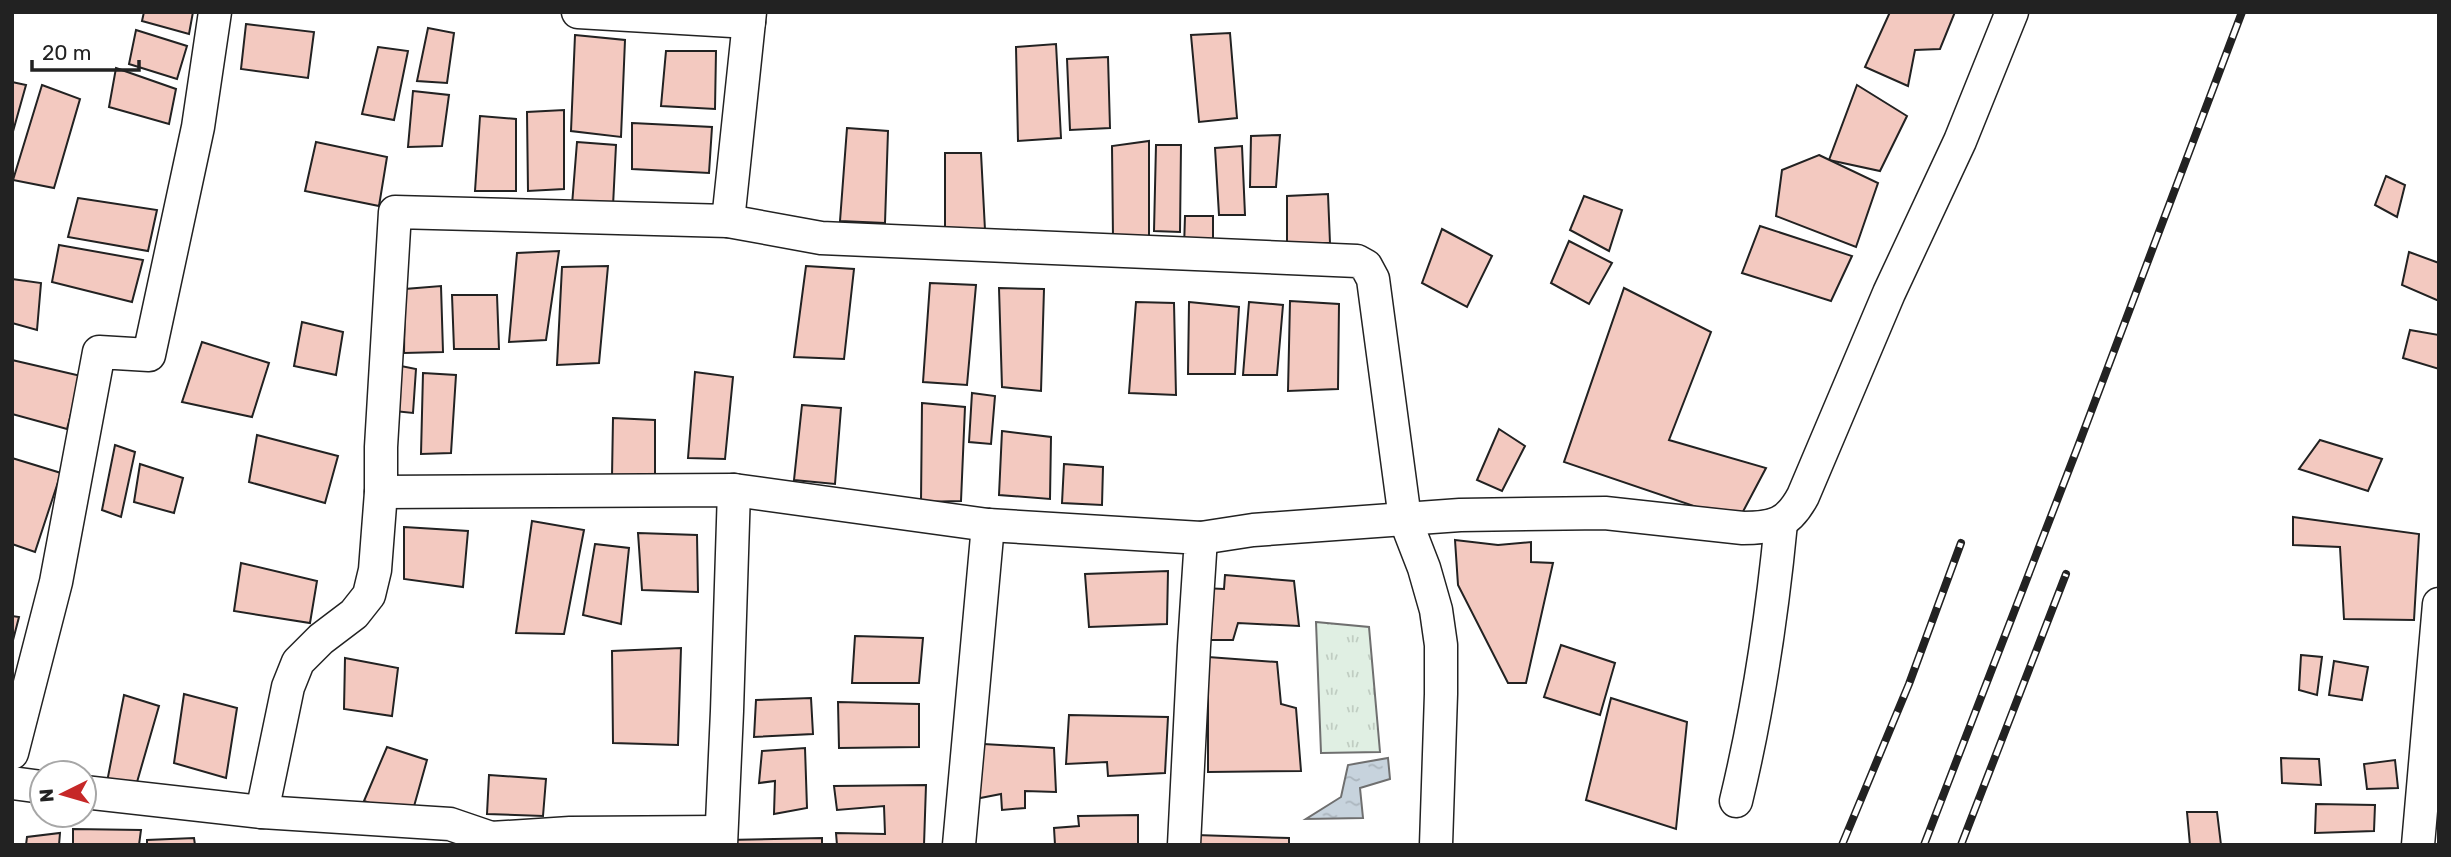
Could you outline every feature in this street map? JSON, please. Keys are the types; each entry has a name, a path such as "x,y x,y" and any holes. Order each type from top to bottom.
{"street":[{"path":"12,753 56,582 100,352 149,355 198,127 215,12"},
{"path":"579,12 749,17 728,221"},
{"path":"381,492 734,490 988,525 1201,538 1253,530 1460,515 1605,513 1743,528 1762,528 1780,523 1794,512 1803,496 1889,293 1960,141 2012,12"},
{"path":"262,812 288,687 298,662 321,639 354,614 369,596 375,570 395,212 728,221 821,238 1357,261 1366,266 1373,279 1405,519 1424,568 1436,610 1441,645 1436,845"},
{"path":"98,794 262,812 450,824 491,841 570,833 720,838 734,490"},
{"path":"1736,801 1753,733 1774,593 1780,523"},
{"path":"959,845 988,525"},
{"path":"1184,845 1201,538"},
{"path":"2418,845 2439,604"}],"green space":[{"path":"1316,622 1369,627 1380,752 1321,753"}],"water":[{"path":"1388,758 1390,779 1360,788 1363,818 1306,819 1341,797 1348,765"}],"building":[{"path":"144,12 193,12 189,34 142,21"},
{"path":"1890,12 1955,12 1940,49 1915,50 1908,86 1865,67"},
{"path":"246,24 314,32 308,78 241,69"},
{"path":"428,28 454,33 447,83 417,81"},
{"path":"136,30 187,46 177,79 129,64"},
{"path":"1230,33 1237,118 1199,122 1191,35"},
{"path":"575,35 625,40 621,137 571,131"},
{"path":"1056,44 1061,138 1018,141 1016,47"},
{"path":"378,47 408,51 394,120 362,114"},
{"path":"666,51 716,51 715,109 661,106"},
{"path":"1108,57 1110,128 1070,130 1067,59"},
{"path":"116,68 176,89 169,124 109,107"},
{"path":"12,82 26,85 12,135"},
{"path":"42,85 80,99 54,188 13,180"},
{"path":"1857,85 1907,116 1880,171 1829,160"},
{"path":"413,91 449,95 442,146 408,147"},
{"path":"564,110 564,189 528,191 527,112"},
{"path":"480,116 516,119 516,191 475,191"},
{"path":"632,123 712,127 709,173 632,169"},
{"path":"847,128 888,131 885,223 840,221"},
{"path":"1280,135 1276,187 1250,187 1251,136"},
{"path":"1149,141 1149,237 1113,239 1112,146"},
{"path":"316,142 387,157 379,206 305,191"},
{"path":"577,142 616,145 613,206 572,205"},
{"path":"1156,145 1181,145 1180,232 1154,231"},
{"path":"1242,146 1245,215 1219,215 1215,148"},
{"path":"945,153 981,153 985,230 945,231"},
{"path":"1819,155 1878,183 1856,247 1776,216 1782,170"},
{"path":"2386,176 2405,185 2397,217 2375,205"},
{"path":"1328,194 1330,243 1287,243 1287,196"},
{"path":"1584,196 1622,210 1609,251 1570,230"},
{"path":"78,198 157,210 148,251 68,237"},
{"path":"1185,216 1213,216 1213,248 1184,248"},
{"path":"1760,226 1852,256 1831,301 1742,273"},
{"path":"1442,229 1492,256 1467,307 1422,283"},
{"path":"1569,241 1612,263 1589,304 1551,283"},
{"path":"59,245 143,260 132,302 52,282"},
{"path":"559,251 546,340 509,342 517,253"},
{"path":"2409,252 2439,263 2439,301 2402,285"},
{"path":"608,266 599,363 557,365 562,267"},
{"path":"806,266 854,269 844,359 794,357"},
{"path":"12,279 41,283 37,330 12,323"},
{"path":"930,283 976,285 967,385 923,382"},
{"path":"441,286 443,352 404,353 405,289"},
{"path":"999,288 1044,289 1041,391 1002,387"},
{"path":"1624,288 1711,332 1669,440 1766,468 1738,521 1564,462"},
{"path":"452,295 497,295 499,349 454,349"},
{"path":"1290,301 1339,304 1338,389 1288,391"},
{"path":"1136,302 1174,303 1176,395 1129,393"},
{"path":"1189,302 1239,307 1235,374 1188,374"},
{"path":"1249,302 1283,305 1277,375 1243,375"},
{"path":"302,322 343,332 336,375 294,366"},
{"path":"2410,330 2439,335 2439,369 2403,358"},
{"path":"202,342 269,363 252,417 182,402"},
{"path":"12,360 81,376 67,429 12,414"},
{"path":"391,364 416,369 413,413 385,410"},
{"path":"695,372 733,377 725,459 688,458"},
{"path":"423,373 456,375 451,453 421,454"},
{"path":"972,393 995,396 991,444 969,442"},
{"path":"922,403 965,407 961,501 921,502"},
{"path":"802,405 841,408 835,484 794,480"},
{"path":"613,418 655,420 655,476 612,477"},
{"path":"1499,429 1525,446 1502,491 1477,480"},
{"path":"1002,431 1051,437 1050,499 999,495"},
{"path":"257,435 338,456 325,503 249,482"},
{"path":"2320,440 2382,459 2368,491 2299,469"},
{"path":"115,445 135,452 121,517 102,510"},
{"path":"12,458 61,473 35,552 12,544"},
{"path":"140,464 183,478 174,513 134,502"},
{"path":"1064,464 1103,467 1102,505 1062,503"},
{"path":"2293,517 2419,534 2414,620 2344,619 2340,547 2293,545"},
{"path":"532,521 584,530 564,634 516,633"},
{"path":"404,527 468,531 463,587 404,579"},
{"path":"638,533 697,535 698,592 642,590"},
{"path":"1455,540 1498,545 1531,542 1531,562 1553,563 1526,683 1508,683 1458,585"},
{"path":"595,544 629,548 621,624 583,615"},
{"path":"241,563 317,581 310,623 234,611"},
{"path":"1168,571 1167,624 1089,627 1085,574"},
{"path":"1225,575 1294,581 1299,626 1238,623 1233,640 1206,640 1203,588 1224,589"},
{"path":"12,616 19,617 12,644"},
{"path":"855,636 923,638 919,683 852,683"},
{"path":"1561,645 1615,663 1600,715 1544,697"},
{"path":"681,648 678,745 613,743 612,651"},
{"path":"2301,655 2322,657 2317,695 2299,690"},
{"path":"1208,657 1277,662 1281,704 1296,708 1301,771 1208,772"},
{"path":"345,658 398,668 392,716 344,709"},
{"path":"2334,661 2368,667 2362,700 2329,695"},
{"path":"184,694 237,708 226,778 174,763"},
{"path":"124,695 159,706 135,789 107,782"},
{"path":"811,698 813,734 754,737 756,700"},
{"path":"1611,698 1687,722 1676,829 1586,800"},
{"path":"838,702 919,704 919,747 839,748"},
{"path":"1069,715 1168,717 1165,773 1108,776 1107,762 1066,764"},
{"path":"966,743 1054,748 1056,792 1025,791 1025,808 1002,810 1001,794 965,801"},
{"path":"387,747 427,760 411,817 364,801"},
{"path":"805,748 807,808 774,814 775,781 759,783 762,751"},
{"path":"2281,758 2319,759 2321,785 2282,783"},
{"path":"2395,760 2398,788 2367,789 2364,764"},
{"path":"489,775 546,779 543,816 487,814"},
{"path":"926,785 924,845 837,845 836,833 885,834 884,806 837,810 834,786"},
{"path":"2316,804 2375,805 2374,831 2315,833"},
{"path":"2187,812 2217,812 2221,845 2190,845"},
{"path":"1138,815 1138,845 1055,845 1054,828 1079,826 1078,816"},
{"path":"73,829 141,830 139,845 73,845"},
{"path":"60,833 59,845 26,845 27,837"},
{"path":"1196,835 1289,838 1289,845 1196,845"},
{"path":"194,838 195,845 147,845 147,840"},
{"path":"822,838 822,845 728,845 727,840"}],"railway":[{"path":"1924,845 2242,12"},
{"path":"1842,845 1909,684 1961,543"},
{"path":"1961,845 2066,574"}]}
